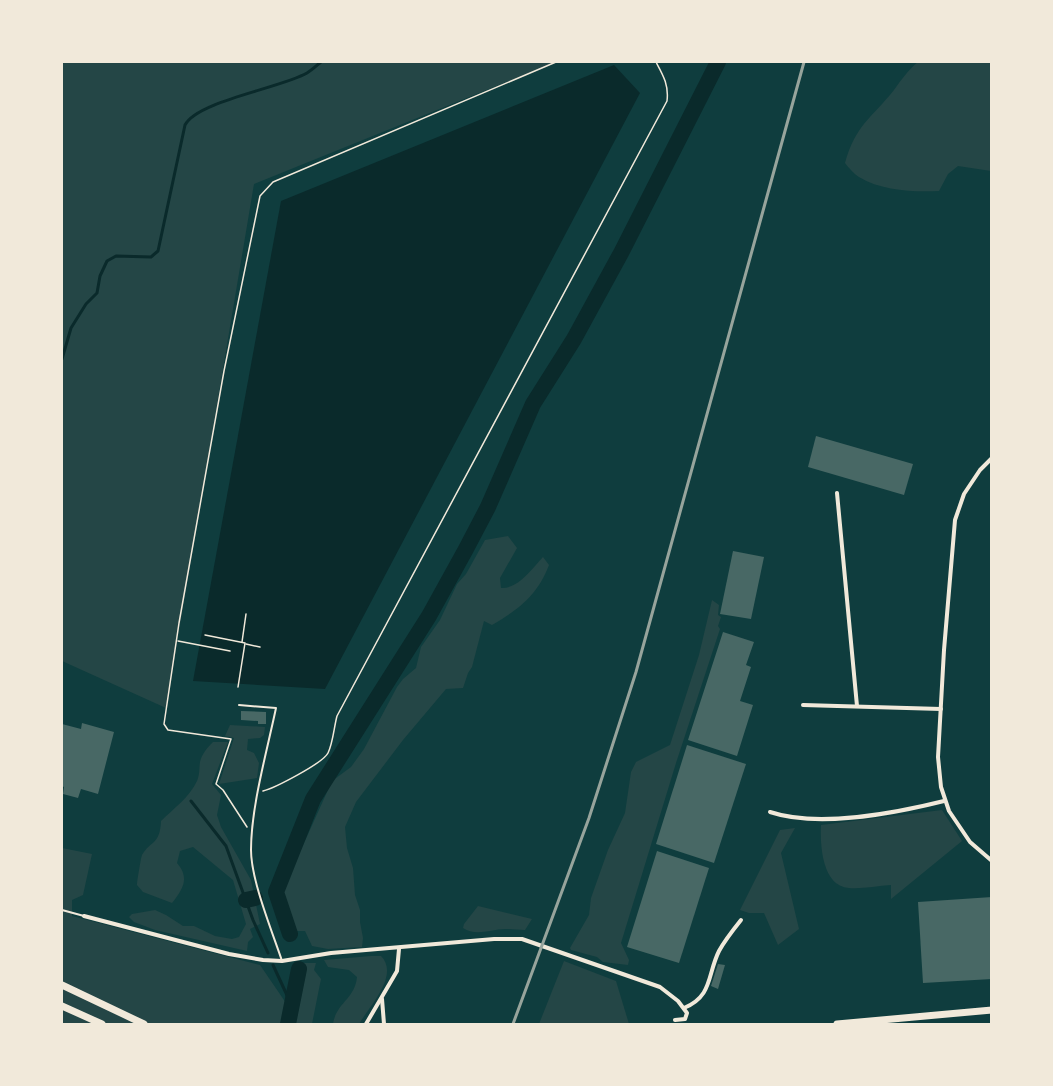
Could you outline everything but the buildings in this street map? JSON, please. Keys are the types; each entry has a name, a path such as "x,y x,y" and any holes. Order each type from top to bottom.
{"highway":[{"path":"62,985 144,1024"},
{"path":"62,1006 102,1024"},
{"path":"837,1024 992,1010"}],"street":[{"path":"992,458 980,470 964,494 955,520 941,709 939,772 944,801 961,831 969,842 992,861"},
{"path":"837,493 857,706"},
{"path":"803,705 941,709"},
{"path":"770,812 794,818 823,819 913,808 944,801"},
{"path":"84,916 238,956 284,961 331,953 514,938 531,941 603,968 650,982 671,995 684,1008 686,1018 675,1020"},
{"path":"684,1008 695,1003 704,994 720,949 741,920"},
{"path":"366,1024 398,968 399,949"},
{"path":"382,998 384,1024"}],"lane":[{"path":"239,705 276,708 259,792 251,851 254,872 284,961"},
{"path":"62,910 84,916"}],"path":[{"path":"250,824 249,830 223,790 216,784 231,739 168,730 164,724 224,371 260,196 273,182 556,62"},
{"path":"259,792 270,789 306,770 325,757 329,751 337,716 667,101 667,81 656,62"},
{"path":"241,643 246,614"},
{"path":"205,635 260,647"},
{"path":"177,641 230,651"},
{"path":"238,687 245,644"}],"shaded area":[{"path":"62,62 556,62 254,184 166,708 62,661"},
{"path":"918,62 991,62 991,171 958,166 948,174 939,191 908,191 868,182 855,174 845,163 859,130"},
{"path":"614,65 640,93 325,689 193,681 281,201"},
{"path":"508,536 517,548 500,578 501,588 519,582 543,557 549,565 544,576 526,601 511,613 492,625 484,621 472,667 463,688 446,689 403,740 356,802 345,827 347,848 353,868 355,895 360,910 362,947 328,949 312,946 305,931 295,931 281,894 332,781 351,767 364,749 397,687 416,668 421,647 440,620 457,584 466,574 485,540"},
{"path":"712,600 719,605 718,615 721,617 718,626 720,629 621,943 629,960 628,965 603,962 597,957 570,948 589,915 591,898 608,850 625,813 631,772 636,762 670,745 699,655"},
{"path":"230,725 265,727 264,735 260,738 248,739 247,750 254,753 259,763 257,778 219,784 234,738 225,736"},
{"path":"213,742 228,742 212,784 221,795 217,815 221,827 251,880 260,924 250,929 253,937 248,942 247,951 155,930 134,922 129,917 132,914 155,910 183,926 194,926 215,936 232,939 239,937 246,924 233,880 193,847 180,851 177,863 181,868 184,883 172,903 143,892 137,885 142,855 157,838 161,821 186,798 194,787 202,756"},
{"path":"942,810 962,841 891,899 891,885 849,888 840,886 828,872 822,853 821,825"},
{"path":"795,828 781,853 799,929 778,945 764,913 749,913 740,910 780,830"},
{"path":"62,848 92,854 83,895 72,900 72,916 260,965 286,1003 281,1024 62,1024"},
{"path":"478,906 532,919 525,930 468,931 463,928 464,924"},
{"path":"381,956 386,964 387,972 381,991 359,1024 333,1024 338,1011 353,991 357,977 349,970 328,967 324,960"},
{"path":"564,961 616,981 629,1024 539,1024"},
{"path":"304,963 316,963 314,970 321,979 312,1024 291,1024 299,982"}],"waterway":[{"path":"62,359 71,328 86,304 97,293 100,276 107,261 116,256 151,257 158,251 185,125 193,116 205,109 295,79 321,62"},
{"path":"290,934 276,892 313,799 429,616 466,549 488,507 533,404 574,339 621,253 718,62"},
{"path":"191,801 226,846 253,920 268,953"},
{"path":"246,900 255,898"},
{"path":"273,965 292,1006"},
{"path":"288,1024 299,969"}],"railway":[{"path":"513,1024 589,818 636,672 804,62"}]}
